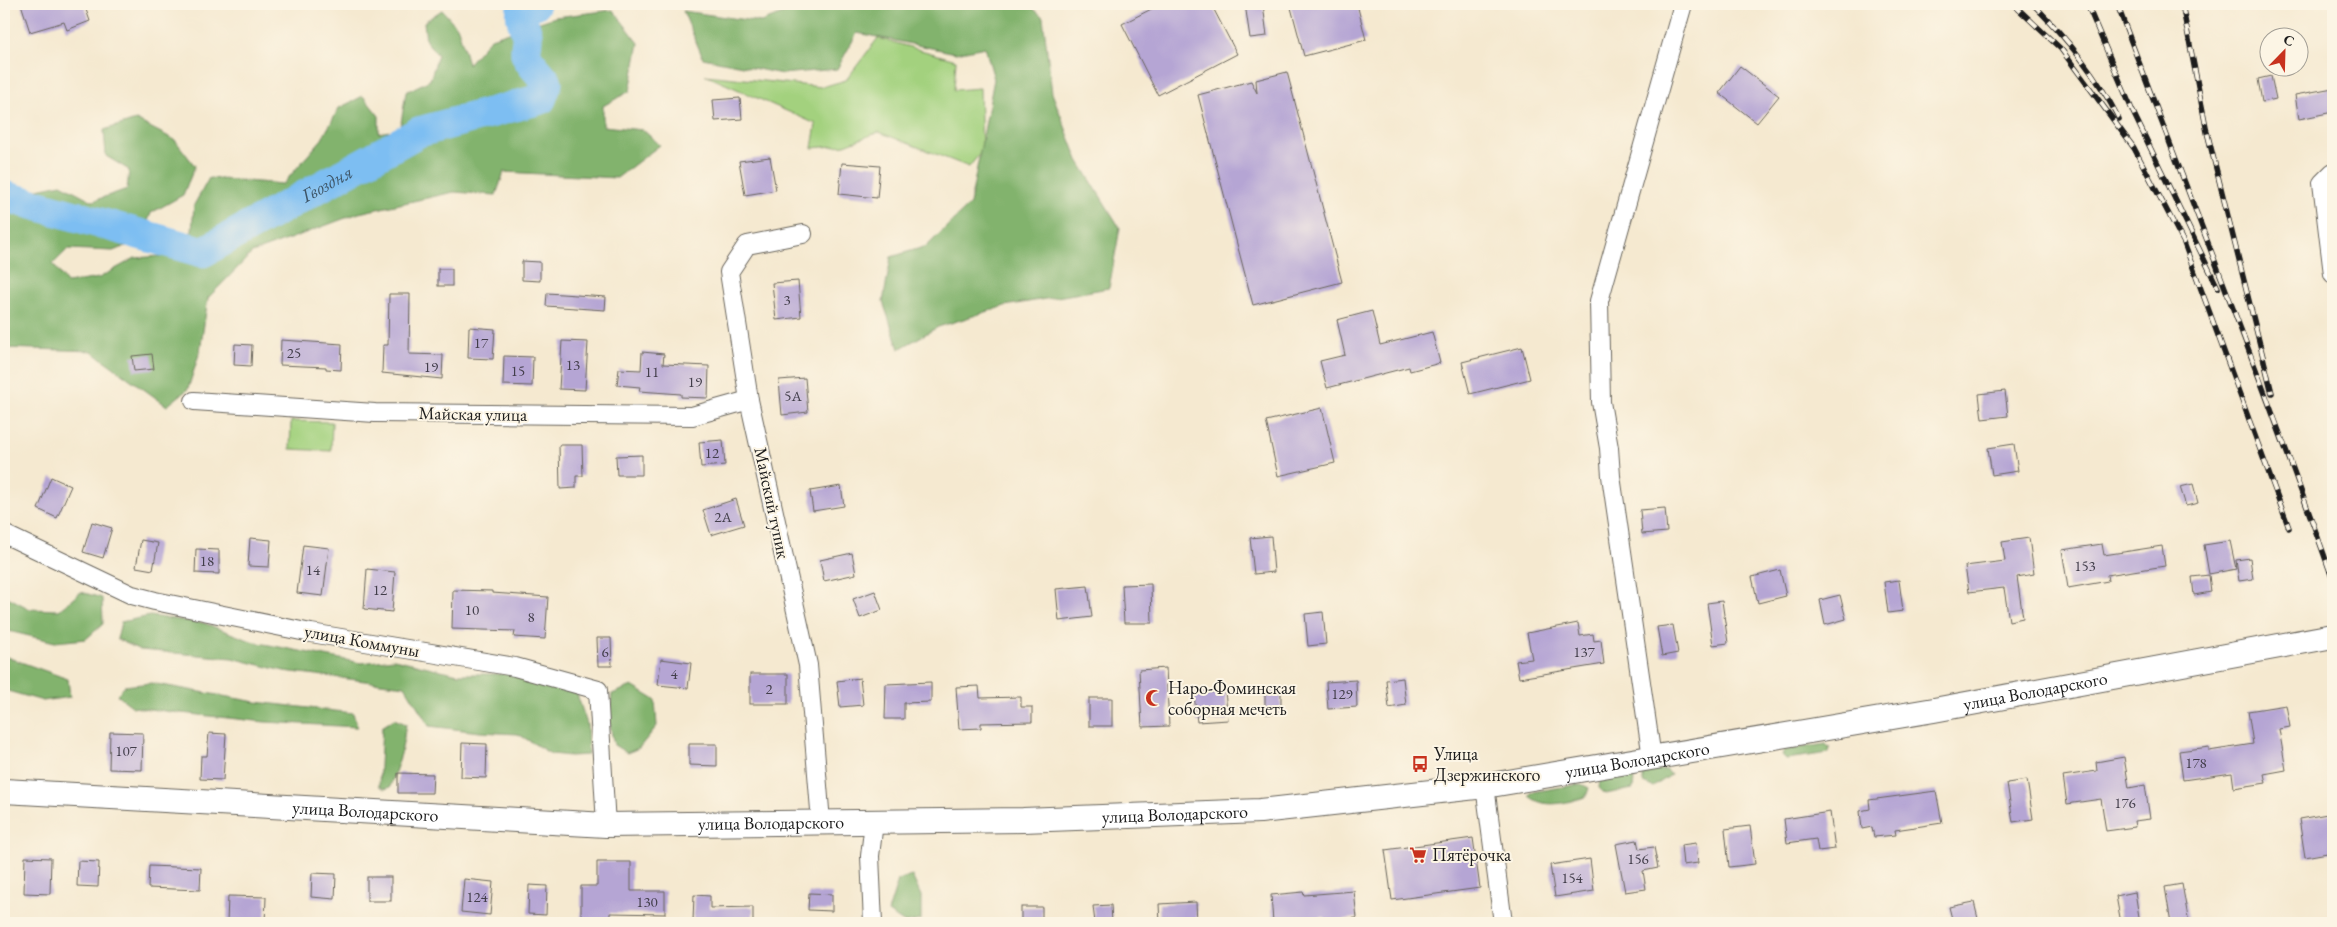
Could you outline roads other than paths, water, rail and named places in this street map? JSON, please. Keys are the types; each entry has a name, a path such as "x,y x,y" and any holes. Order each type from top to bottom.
{"main road":[{"name":"улица Володарского","path":"4,791 606,825 1022,820 1260,811 1485,786 1934,710 2333,636"}],"street":[{"path":"1652,758 1601,402 1600,301 1683,4"},
{"path":"2333,172 2322,183 2333,274"},
{"name":"Майский тупик","path":"803,234 748,245 729,272 749,400 808,665 821,822"},
{"name":"Майская улица","path":"194,401 374,413 692,416 749,400"},
{"name":"улица Коммуны","path":"4,534 132,595 311,633 515,667 598,690 606,825"},
{"path":"1485,786 1503,923"},
{"path":"873,923 870,856 874,822"}],"waterway":[{"name":"Гвоздня","path":"4,196 203,252 419,132 541,99 547,83 526,54 527,34 521,15 522,7 535,4"}],"railway":[{"path":"2013,4 2061,49 2134,148 2184,243 2289,528"},
{"path":"2033,4 2080,58 2101,87 2119,119"},
{"path":"2087,4 2133,112 2218,288"},
{"path":"2117,4 2254,363 2333,580"},
{"path":"2182,4 2207,132 2272,393"}],"place":[{"name":"Наро-Фоминская соборная мечеть","path":"1154,698"},
{"name":"Улица Дзержинского","path":"1420,764"},
{"name":"Пятёрочка","path":"1418,855"}]}
